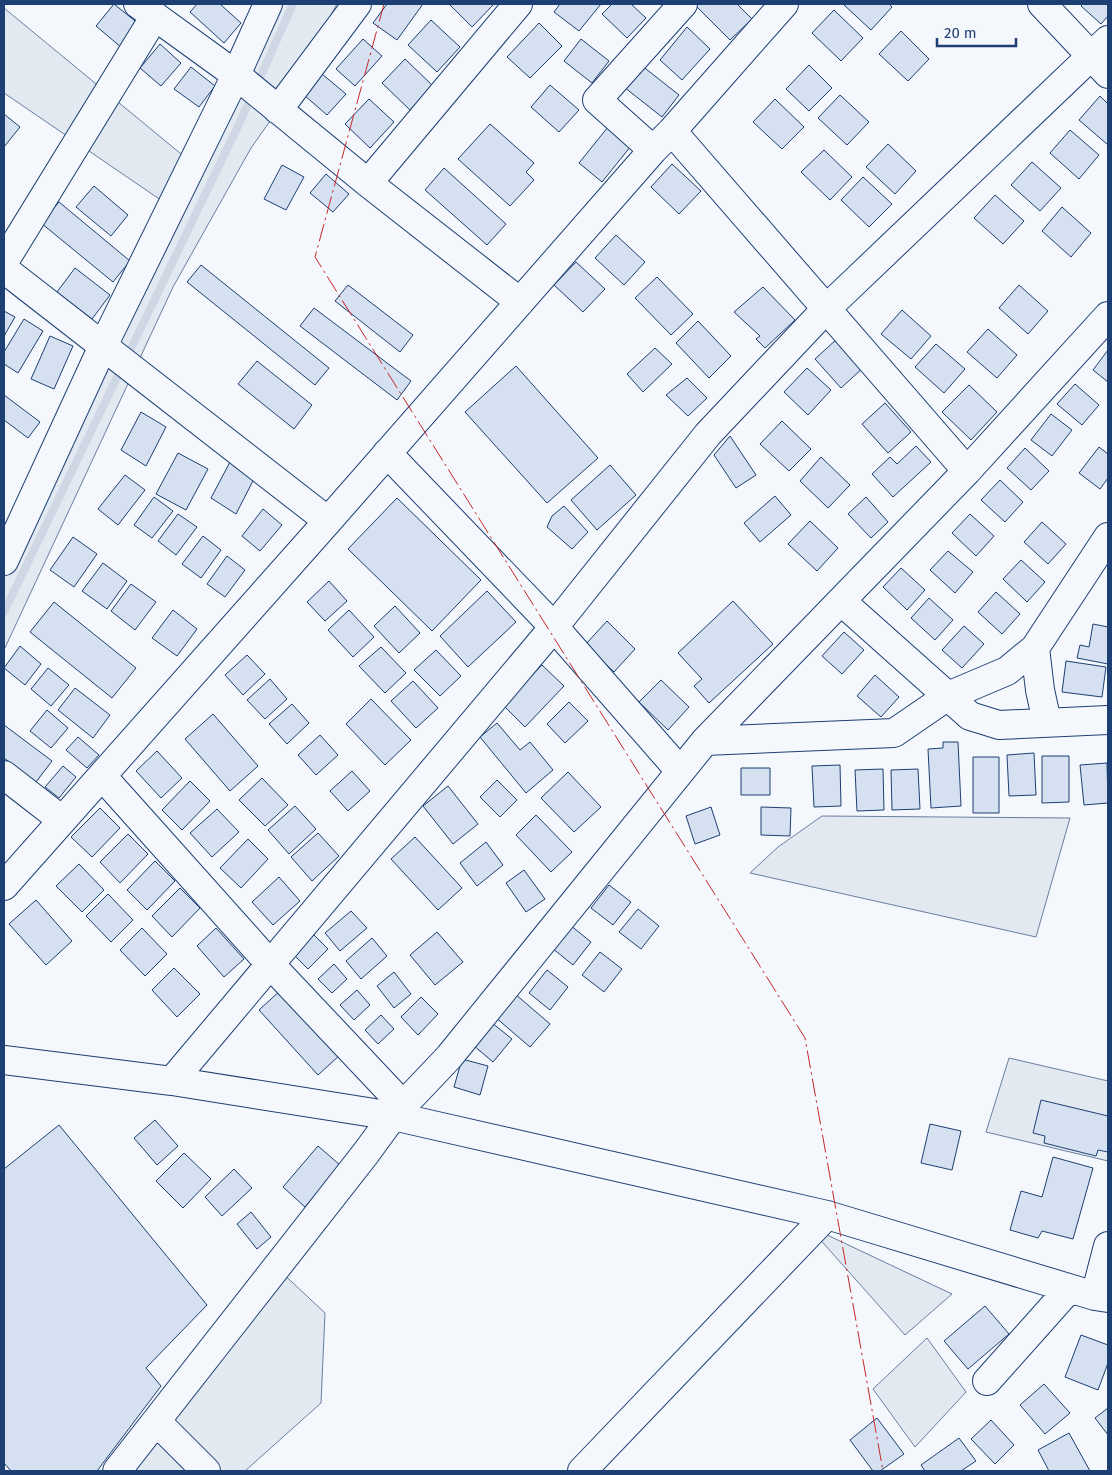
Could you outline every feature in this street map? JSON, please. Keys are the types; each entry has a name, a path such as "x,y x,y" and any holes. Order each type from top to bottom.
{"street":[{"path":"4,561 102,346 236,75 268,4"},
{"path":"278,110 358,4"},
{"path":"368,183 518,4"},
{"path":"653,150 597,100 683,4"},
{"path":"4,886 784,4"},
{"path":"172,1081 554,627 708,434 826,309 1103,57 1042,4"},
{"path":"4,262 147,10 236,75 368,183 520,302"},
{"path":"672,131 967,471"},
{"path":"4,269 328,521"},
{"path":"117,1471 398,1111 449,1057 705,740 967,471 1108,316"},
{"path":"387,453 554,627 680,771"},
{"path":"705,740 894,733 948,696 1007,671 1035,648 1108,537"},
{"path":"841,601 970,716 999,724 1108,720"},
{"path":"1035,648 1040,690 1047,722"},
{"path":"4,774 62,820"},
{"path":"102,776 398,1111"},
{"path":"4,1060 398,1111 827,1215 1091,1294"},
{"path":"582,1471 827,1215"},
{"path":"987,1381 1091,1294 1108,1246"},
{"path":"156,1421 206,1471"}],"shaded area":[{"path":"267,4 337,4 282,104 251,148 173,287 4,650 4,561 171,207 4,93 4,8 192,163"},
{"path":"822,816 1070,818 1036,937 750,873 778,847"},
{"path":"1009,1058 1108,1081 1108,1161 986,1132"},
{"path":"825,1234 952,1294 905,1335 817,1236"},
{"path":"276,1267 325,1313 321,1403 245,1471 119,1471"},
{"path":"927,1338 966,1392 915,1447 873,1389"}],"building":[{"path":"114,4 140,25 122,48 96,26"},
{"path":"197,4 220,4 241,23 224,43 190,12"},
{"path":"387,4 423,4 397,40 373,23"},
{"path":"449,4 494,4 472,27"},
{"path":"560,4 601,4 579,31 554,12"},
{"path":"612,4 631,4 646,18 627,38 602,14"},
{"path":"699,4 737,4 752,19 730,40 696,6"},
{"path":"843,4 889,4 892,7 871,30"},
{"path":"1083,4 1108,4 1108,16 1101,24 1081,6"},
{"path":"834,10 863,38 841,61 812,33"},
{"path":"431,20 460,47 437,72 408,45"},
{"path":"539,23 562,46 530,78 507,57"},
{"path":"687,27 710,49 682,80 660,60"},
{"path":"901,31 929,59 908,81 879,54"},
{"path":"363,39 382,56 355,86 336,69"},
{"path":"581,39 609,61 592,83 564,61"},
{"path":"160,44 181,63 161,86 140,68"},
{"path":"405,59 433,86 410,110 382,83"},
{"path":"641,65 679,95 662,117 624,87"},
{"path":"809,65 832,88 809,111 786,89"},
{"path":"191,67 215,86 199,107 174,89"},
{"path":"322,74 346,94 327,115 304,95"},
{"path":"550,85 579,110 559,132 531,107"},
{"path":"840,95 869,122 847,145 818,118"},
{"path":"1100,96 1108,104 1108,145 1079,120"},
{"path":"369,99 394,122 370,148 345,124"},
{"path":"775,99 804,127 782,149 753,122"},
{"path":"4,114 20,127 4,147"},
{"path":"490,124 534,163 526,172 534,180 510,206 458,159"},
{"path":"608,127 631,146 602,182 579,163"},
{"path":"1070,130 1099,155 1079,179 1050,153"},
{"path":"888,144 916,171 895,194 866,167"},
{"path":"824,150 852,177 830,200 801,172"},
{"path":"1032,162 1061,188 1040,211 1011,185"},
{"path":"672,164 701,191 679,214 651,187"},
{"path":"282,165 304,177 286,210 264,199"},
{"path":"444,168 506,224 487,245 425,190"},
{"path":"326,174 349,194 333,212 310,193"},
{"path":"863,177 892,204 869,227 841,200"},
{"path":"94,186 128,215 111,236 76,207"},
{"path":"995,195 1024,221 1003,244 974,218"},
{"path":"59,202 130,261 113,282 41,223"},
{"path":"1062,207 1091,233 1071,257 1042,231"},
{"path":"616,235 645,262 624,285 595,258"},
{"path":"576,262 605,289 583,312 554,285"},
{"path":"201,265 329,368 315,385 187,282"},
{"path":"75,268 110,295 92,319 57,292"},
{"path":"657,277 693,314 671,335 635,298"},
{"path":"348,285 413,335 400,352 335,301"},
{"path":"1019,285 1048,311 1028,334 999,308"},
{"path":"763,287 795,320 765,348 756,339 760,336 734,312"},
{"path":"314,308 411,381 397,400 300,326"},
{"path":"902,310 931,336 911,359 881,334"},
{"path":"4,311 15,317 4,336"},
{"path":"24,319 43,331 18,373 4,364 4,352"},
{"path":"698,321 731,356 709,378 676,343"},
{"path":"988,329 1017,355 997,378 967,352"},
{"path":"50,336 73,346 54,389 31,379"},
{"path":"838,338 864,367 841,388 815,359"},
{"path":"936,344 965,369 944,393 915,367"},
{"path":"655,348 672,364 643,392 627,374"},
{"path":"1108,350 1108,382 1093,370"},
{"path":"257,361 312,405 294,429 238,384"},
{"path":"516,366 598,458 547,503 465,412"},
{"path":"807,368 831,390 808,415 784,392"},
{"path":"687,378 707,398 688,416 666,395"},
{"path":"1075,384 1099,405 1082,425 1057,404"},
{"path":"969,385 997,412 971,440 942,412"},
{"path":"4,395 40,422 28,438 4,420"},
{"path":"885,403 911,432 888,453 862,424"},
{"path":"141,412 166,427 146,466 121,450"},
{"path":"1051,414 1072,430 1052,456 1031,440"},
{"path":"782,421 811,449 789,471 760,444"},
{"path":"730,436 756,475 736,488 714,455"},
{"path":"916,446 931,462 893,497 872,474 890,457 897,464"},
{"path":"1099,447 1108,454 1108,478 1100,489 1079,473"},
{"path":"1025,448 1049,471 1031,490 1007,468"},
{"path":"178,453 208,469 186,510 156,494"},
{"path":"821,457 850,485 828,508 800,481"},
{"path":"231,460 256,475 236,514 211,498"},
{"path":"610,465 636,495 597,530 571,500"},
{"path":"125,475 145,490 118,525 98,509"},
{"path":"1000,480 1023,502 1005,522 981,500"},
{"path":"775,496 791,515 760,542 744,523"},
{"path":"154,497 173,511 152,538 134,525"},
{"path":"866,497 888,522 871,538 848,514"},
{"path":"397,498 481,580 432,631 348,549"},
{"path":"564,506 588,532 572,549 547,527 552,516"},
{"path":"263,509 282,525 260,551 242,536"},
{"path":"178,514 197,527 176,555 158,541"},
{"path":"970,514 994,536 976,556 952,533"},
{"path":"810,521 838,548 817,571 788,544"},
{"path":"1042,522 1066,544 1048,564 1024,542"},
{"path":"203,536 221,550 201,578 182,564"},
{"path":"73,537 97,554 74,587 50,570"},
{"path":"948,551 973,572 955,593 930,570"},
{"path":"227,556 245,570 225,597 207,584"},
{"path":"1021,560 1045,582 1027,602 1003,579"},
{"path":"103,563 127,581 107,609 82,591"},
{"path":"901,568 925,590 907,610 883,587"},
{"path":"329,581 347,601 325,621 307,602"},
{"path":"131,584 156,602 135,630 111,611"},
{"path":"487,591 516,622 468,667 440,636"},
{"path":"996,592 1020,614 1002,634 978,612"},
{"path":"929,598 953,620 935,640 911,618"},
{"path":"733,601 773,644 709,703 694,686 702,679 678,653"},
{"path":"54,602 136,668 112,698 30,632"},
{"path":"395,606 420,633 399,653 374,626"},
{"path":"173,610 197,629 177,656 152,638"},
{"path":"349,610 374,637 353,657 328,630"},
{"path":"607,621 635,649 614,672 585,645"},
{"path":"1093,624 1108,627 1108,664 1077,658 1080,645 1089,647"},
{"path":"964,626 984,644 962,668 942,650"},
{"path":"844,632 864,650 842,674 822,656"},
{"path":"20,646 41,664 25,685 4,668"},
{"path":"381,647 406,673 385,693 359,666"},
{"path":"436,650 461,676 440,696 414,670"},
{"path":"247,655 265,674 243,695 225,675"},
{"path":"1066,661 1106,667 1102,697 1062,692"},
{"path":"542,665 564,686 525,727 503,705"},
{"path":"48,668 69,685 51,706 31,689"},
{"path":"875,675 899,697 881,717 857,696"},
{"path":"270,679 287,699 265,719 247,700"},
{"path":"661,680 689,707 668,730 639,702"},
{"path":"413,681 438,708 416,728 391,701"},
{"path":"75,688 110,715 93,738 58,710"},
{"path":"371,699 411,740 385,765 346,724"},
{"path":"569,702 588,721 565,743 547,724"},
{"path":"292,704 309,723 287,744 269,724"},
{"path":"47,710 68,728 51,748 30,731"},
{"path":"213,714 258,766 230,791 185,739"},
{"path":"497,723 520,750 530,742 553,770 526,793 480,737"},
{"path":"4,725 52,761 36,782 4,758"},
{"path":"320,735 338,755 316,775 298,755"},
{"path":"78,737 99,755 87,768 66,750"},
{"path":"943,742 958,742 961,806 931,808 928,749 943,748"},
{"path":"157,751 182,778 161,798 136,771"},
{"path":"1034,753 1036,795 1009,796 1007,755"},
{"path":"1042,756 1069,756 1069,802 1042,803"},
{"path":"973,757 999,757 999,813 973,813"},
{"path":"1107,763 1108,803 1084,805 1080,765"},
{"path":"840,765 841,806 814,807 812,766"},
{"path":"63,766 76,777 59,798 45,787"},
{"path":"741,768 770,768 770,795 741,795"},
{"path":"883,769 884,810 857,811 855,770"},
{"path":"918,769 920,809 892,810 891,770"},
{"path":"352,771 370,791 348,811 330,791"},
{"path":"568,772 601,807 574,832 541,798"},
{"path":"262,778 288,805 265,826 239,800"},
{"path":"497,780 517,800 500,817 480,797"},
{"path":"190,781 210,801 182,830 162,810"},
{"path":"448,786 478,824 453,844 423,806"},
{"path":"295,806 316,829 289,854 268,830"},
{"path":"711,807 720,835 695,844 686,816"},
{"path":"761,807 791,808 790,836 761,835"},
{"path":"100,808 120,828 92,857 71,837"},
{"path":"217,809 239,832 212,857 190,833"},
{"path":"536,815 572,852 551,872 516,835"},
{"path":"318,833 339,856 312,881 291,857"},
{"path":"128,834 148,854 120,883 100,862"},
{"path":"415,837 462,888 438,910 391,859"},
{"path":"248,839 268,859 241,888 220,868"},
{"path":"486,842 503,865 477,886 460,863"},
{"path":"155,861 175,881 147,910 127,890"},
{"path":"79,864 104,890 82,912 56,886"},
{"path":"524,870 545,899 526,912 506,883"},
{"path":"279,877 300,901 273,925 252,902"},
{"path":"609,885 631,902 613,925 591,908"},
{"path":"180,888 200,908 172,937 152,916"},
{"path":"108,894 133,920 111,942 86,916"},
{"path":"36,900 72,941 46,965 9,924"},
{"path":"638,909 659,926 641,949 619,932"},
{"path":"351,911 367,928 340,951 325,933"},
{"path":"570,925 591,942 573,965 552,948"},
{"path":"142,928 167,954 145,976 120,950"},
{"path":"216,928 244,959 224,977 197,946"},
{"path":"437,932 463,962 435,985 410,955"},
{"path":"314,935 328,949 308,969 294,955"},
{"path":"372,938 387,956 361,979 346,961"},
{"path":"600,952 622,969 604,992 582,975"},
{"path":"334,964 347,979 332,993 318,979"},
{"path":"174,968 200,994 177,1017 152,990"},
{"path":"547,970 568,987 550,1010 529,993"},
{"path":"394,972 411,994 394,1008 377,986"},
{"path":"282,989 341,1054 318,1075 259,1010"},
{"path":"357,990 370,1005 354,1020 340,1005"},
{"path":"514,993 550,1024 530,1047 495,1017"},
{"path":"421,997 438,1014 418,1035 401,1017"},
{"path":"381,1015 394,1029 378,1044 365,1030"},
{"path":"491,1022 512,1039 493,1062 473,1045"},
{"path":"462,1059 488,1066 480,1095 454,1087"},
{"path":"1041,1100 1108,1116 1108,1152 1098,1150 1096,1156 1044,1143 1045,1136 1033,1133"},
{"path":"155,1120 178,1146 157,1165 134,1138"},
{"path":"930,1124 961,1131 952,1170 921,1163"},
{"path":"59,1125 207,1305 146,1368 161,1386 97,1471 11,1471 4,1463 4,1169"},
{"path":"318,1146 340,1165 305,1207 283,1187"},
{"path":"184,1153 211,1179 183,1208 156,1181"},
{"path":"1053,1157 1093,1168 1073,1239 1042,1231 1038,1238 1010,1230 1021,1191 1042,1197"},
{"path":"234,1169 252,1188 222,1216 205,1197"},
{"path":"251,1212 271,1237 257,1249 237,1224"},
{"path":"985,1306 1009,1334 968,1369 944,1341"},
{"path":"1081,1335 1108,1345 1108,1363 1098,1390 1065,1377"},
{"path":"1044,1384 1070,1413 1045,1434 1020,1405"},
{"path":"1108,1408 1108,1435 1095,1418"},
{"path":"877,1418 904,1454 880,1471 873,1471 850,1440"},
{"path":"991,1420 1014,1445 995,1464 971,1439"},
{"path":"1069,1433 1090,1471 1049,1471 1038,1450"},
{"path":"959,1438 976,1461 961,1471 925,1471 921,1465"}],"waterway":[{"path":"127,357 239,124 293,4"},
{"path":"4,612 122,367"}],"power":[{"path":"384,4 315,257 805,1038 883,1471"}]}
